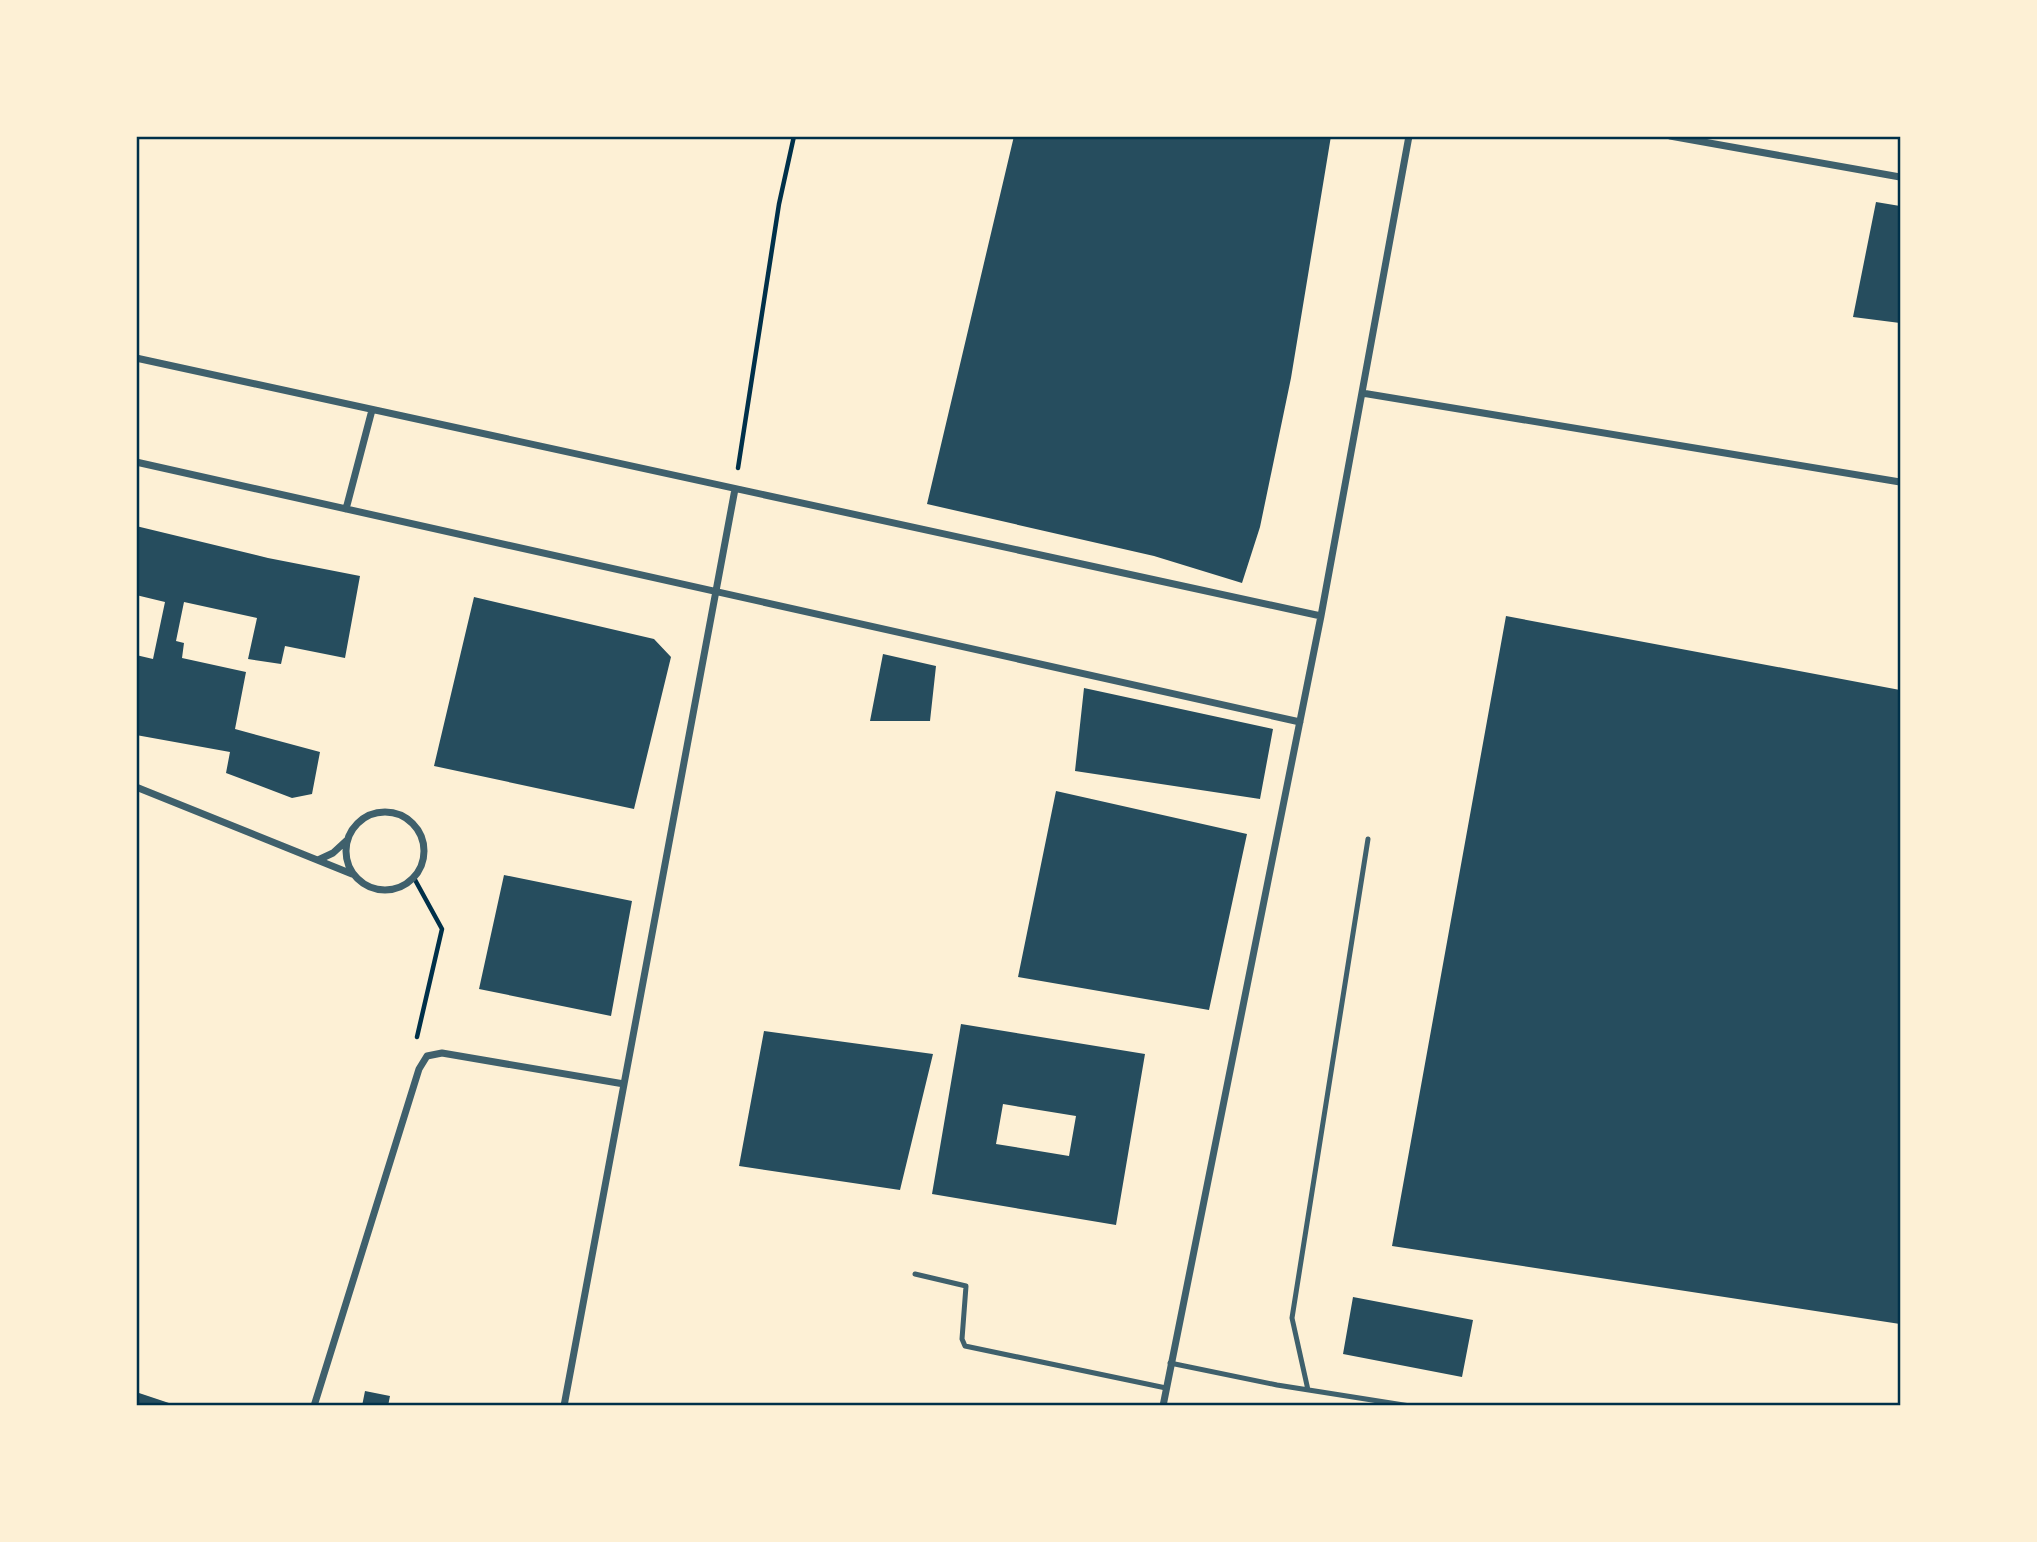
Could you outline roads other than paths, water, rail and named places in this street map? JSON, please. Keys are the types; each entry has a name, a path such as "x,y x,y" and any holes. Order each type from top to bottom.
{"street":[{"path":"1163,1405 1321,616 1409,136"},
{"path":"1670,136 1900,177"},
{"path":"136,359 1321,616"},
{"path":"1362,393 1900,482"},
{"path":"346,509 372,410"},
{"path":"136,462 1300,722"},
{"path":"564,1405 735,489"},
{"path":"136,787 352,874 363,884 376,890 390,890 414,878 421,868 424,844 421,833 401,815 387,812 372,814 360,821 348,838 332,853 318,860"},
{"path":"348,838 346,860 352,874"},
{"path":"314,1405 419,1069 427,1056 442,1053 624,1084"}],"lane":[{"path":"1308,1390 1292,1318 1368,839"},
{"path":"915,1274 966,1286 962,1339 965,1346 1166,1388"},
{"path":"1171,1363 1308,1390 1410,1405"}]}
